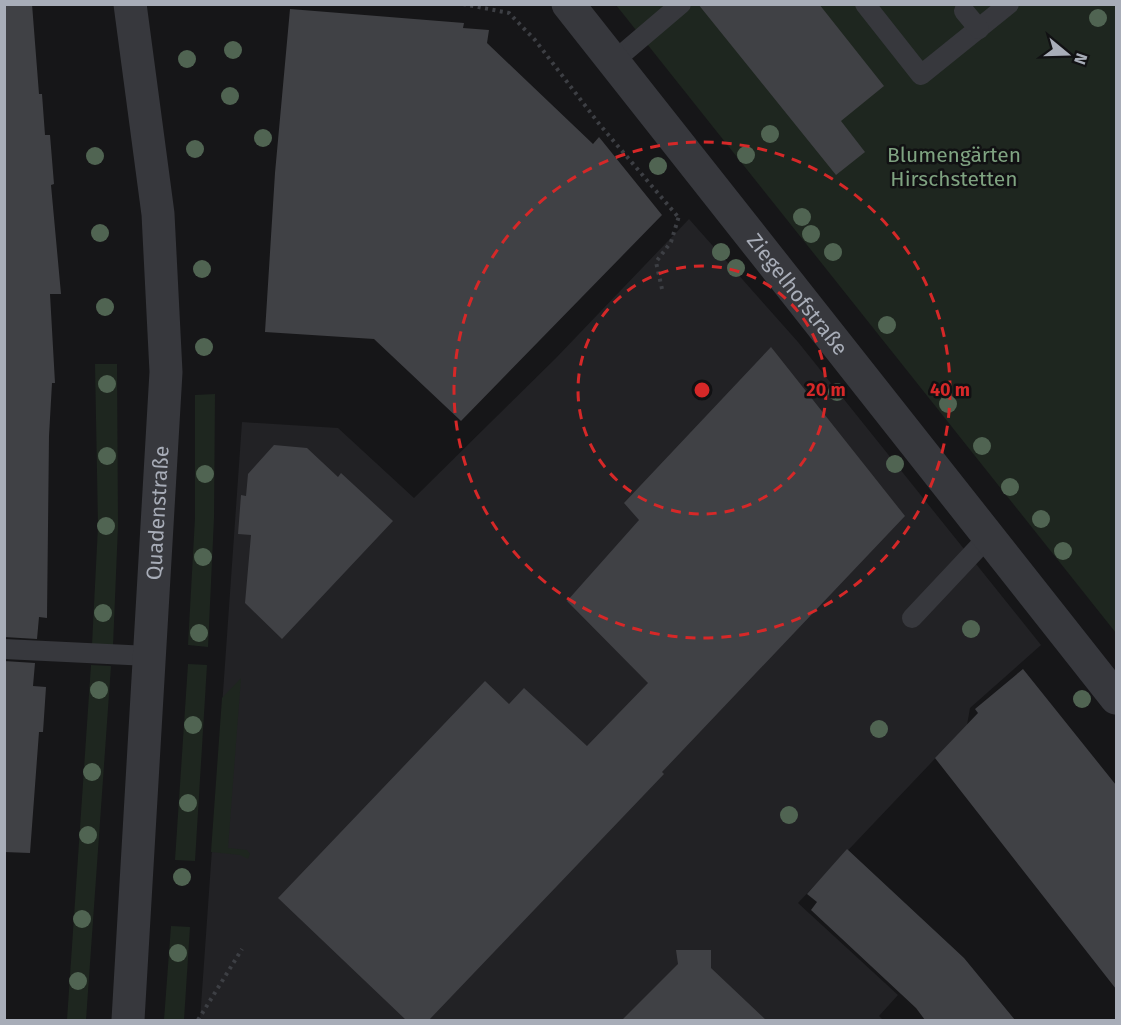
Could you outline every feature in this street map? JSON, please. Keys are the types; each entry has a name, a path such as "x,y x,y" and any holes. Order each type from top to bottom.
{"street":[{"name":"Quadenstraße","path":"128,1020 166,372 158,214 130,4"},
{"name":"Ziegelhofstraße","path":"568,4 1116,698"}],"lane":[{"path":"614,62 681,4"},
{"path":"865,4 921,75 1009,4"},
{"path":"964,10 979,28"},
{"path":"912,618 989,537"},
{"path":"4,649 149,656"}],"path":[{"path":"463,4 509,13 535,40 600,125 679,218"},
{"path":"662,289 656,262 671,242 696,166"},
{"path":"198,1020 242,949"}],"shaded area":[{"path":"689,219 798,342 1041,645 970,708 967,725 798,903 898,995 879,1016 883,1020 200,1020 242,422 338,428 414,498 556,358"}],"green space":[{"name":"Blumengärten Hirschstetten","path":"616,5 1116,5 1116,633"},
{"path":"95,364 117,364 118,526 113,646 92,645 98,526"},
{"path":"215,394 214,518 208,647 188,645 195,518 195,395"},
{"path":"188,664 207,665 195,861 175,860"},
{"path":"91,665 111,666 86,1020 67,1020"},
{"path":"241,678 228,848 247,850 250,854 248,859 240,855 211,852 222,698"},
{"path":"171,926 190,927 184,1020 164,1020"}],"building":[{"path":"4,4 32,4 39,94 42,94 45,135 50,135 54,184 51,185 61,294 50,294 55,383 52,383 49,436 47,618 39,617 37,639 4,637"},
{"path":"698,4 819,4 884,86 841,121 865,152 836,175"},
{"path":"290,9 464,23 463,28 489,30 487,43 593,144 599,137 662,215 461,421 374,339 265,332 275,173"},
{"path":"771,347 905,516 662,772 664,774 429,1020 406,1020 278,898 485,681 509,704 524,688 587,746 648,683 567,601 639,520 624,503"},
{"path":"274,445 307,448 338,477 341,473 393,521 282,639 245,603 251,535 238,534 241,495 246,496 248,474"},
{"path":"4,661 35,663 33,686 46,687 43,732 39,732 30,853 4,852"},
{"path":"1023,669 1116,785 1116,989 935,758 978,713 975,709"},
{"path":"847,849 964,958 1015,1020 925,1020 916,1008 811,910 817,902 807,894"},
{"path":"676,950 711,950 711,968 766,1020 622,1020 678,964"}]}
